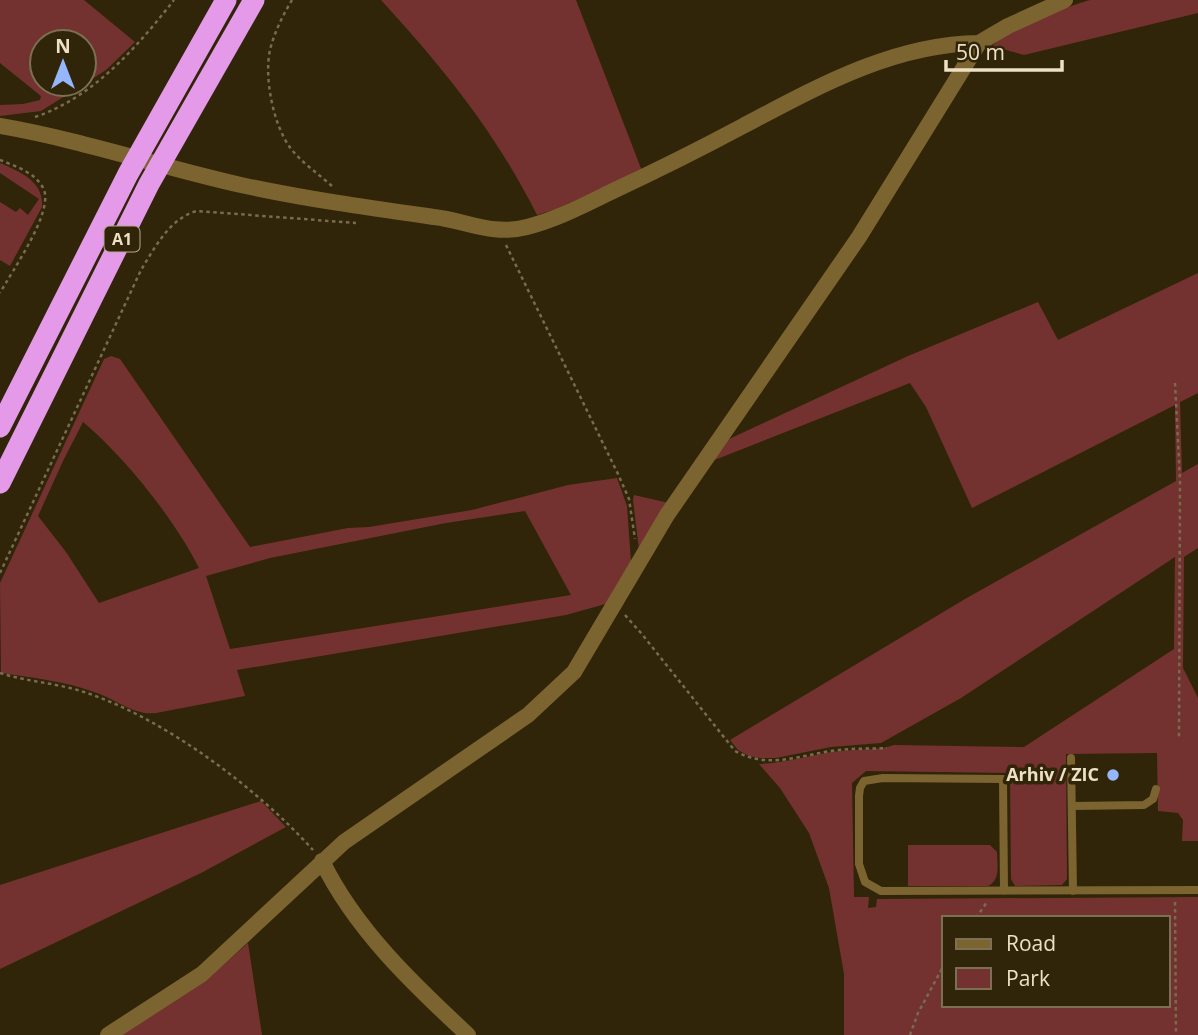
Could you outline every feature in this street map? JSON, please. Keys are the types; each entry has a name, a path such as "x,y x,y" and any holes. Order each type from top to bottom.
{"highway":[{"name":"A1","path":"0,427 128,174 226,0"},
{"name":"A1","path":"0,483 149,184 254,0"}],"street":[{"path":"108,1035 202,974 322,861 374,820 528,715 574,672 667,514 859,237 979,43 1008,26 1065,0"},
{"path":"7,127 242,185 440,218 500,232 526,228 564,215 682,158 804,94 868,65 950,43 979,43"},
{"path":"322,861 339,894 357,919 396,963 468,1035"}],"lane":[{"path":"1071,758 1073,891"},
{"path":"1004,891 1003,779 883,778 864,781 859,796 859,863 865,882 881,891 994,891 1004,891 1073,891 1198,890"},
{"path":"1072,806 1144,805 1153,799 1156,789"}],"path":[{"path":"7,127 61,105 90,87 144,39 174,0"},
{"path":"292,0 283,15 270,51 269,87 276,118 289,146 354,205"},
{"path":"0,160 23,169 36,179 44,190 46,203 41,219 0,293"},
{"path":"0,573 141,270 156,245 173,225 186,214 197,211 360,223"},
{"path":"500,232 629,499 635,533 633,570"},
{"path":"1175,383 1180,480 1179,739"},
{"path":"614,606 641,633 735,751 747,758 762,762 842,750 887,748"},
{"path":"0,674 86,693 164,731 262,799 322,861"},
{"path":"1175,890 1176,1035"},
{"path":"977,916 994,891"},
{"path":"910,1035 918,1013 942,969"}],"green space":[{"path":"0,0 84,0 135,42 98,75 98,28 28,28 28,86 0,63"},
{"path":"381,0 576,0 642,171 537,215 521,184 485,128 426,51"},
{"path":"1090,0 1198,0 1198,13 1024,55 992,46 1026,24"},
{"path":"62,98 41,111 0,116 0,105"},
{"path":"0,163 35,184 42,198 42,207 10,266 0,260 0,202 16,212 20,208 28,215 39,199 0,173"},
{"path":"1198,273 1198,393 1180,402 1182,473 1198,464 1198,548 1184,557 1183,668 1198,698 1198,841 1182,841 1183,820 1178,813 1158,811 1157,753 1066,754 1067,879 1062,885 1015,886 1011,879 1010,773 866,771 852,783 854,897 869,897 868,908 876,907 877,899 1198,897 1198,1035 844,1035 844,974 829,888 809,833 780,788 759,764 894,745 1024,747 1174,649 1175,557 961,698 881,743 831,747 776,758 760,758 738,750 730,740 965,599 1176,481 1175,405 972,508 926,407 910,383 712,461 727,440 908,356 1038,302 1058,340"},
{"path":"111,356 120,359 250,547 348,528 472,510 568,485 617,478 627,506 631,562 609,603 566,615 237,670 245,696 156,713 133,710 85,689 49,680 1,673 0,583 104,359","holes":["83,422 148,490 177,530 199,568 99,603 66,552 38,516","525,511 571,595 230,649 206,576 270,558 446,523"]},
{"path":"634,495 669,503 639,550 633,500"},
{"path":"261,801 286,827 201,873 0,969 0,885"},
{"path":"908,845 990,845 997,852 997,876 988,886 908,886"},
{"path":"248,943 262,1035 121,1035 214,973"}],"place":[{"name":"Arhiv / ZIC","path":"1113,775"}]}
